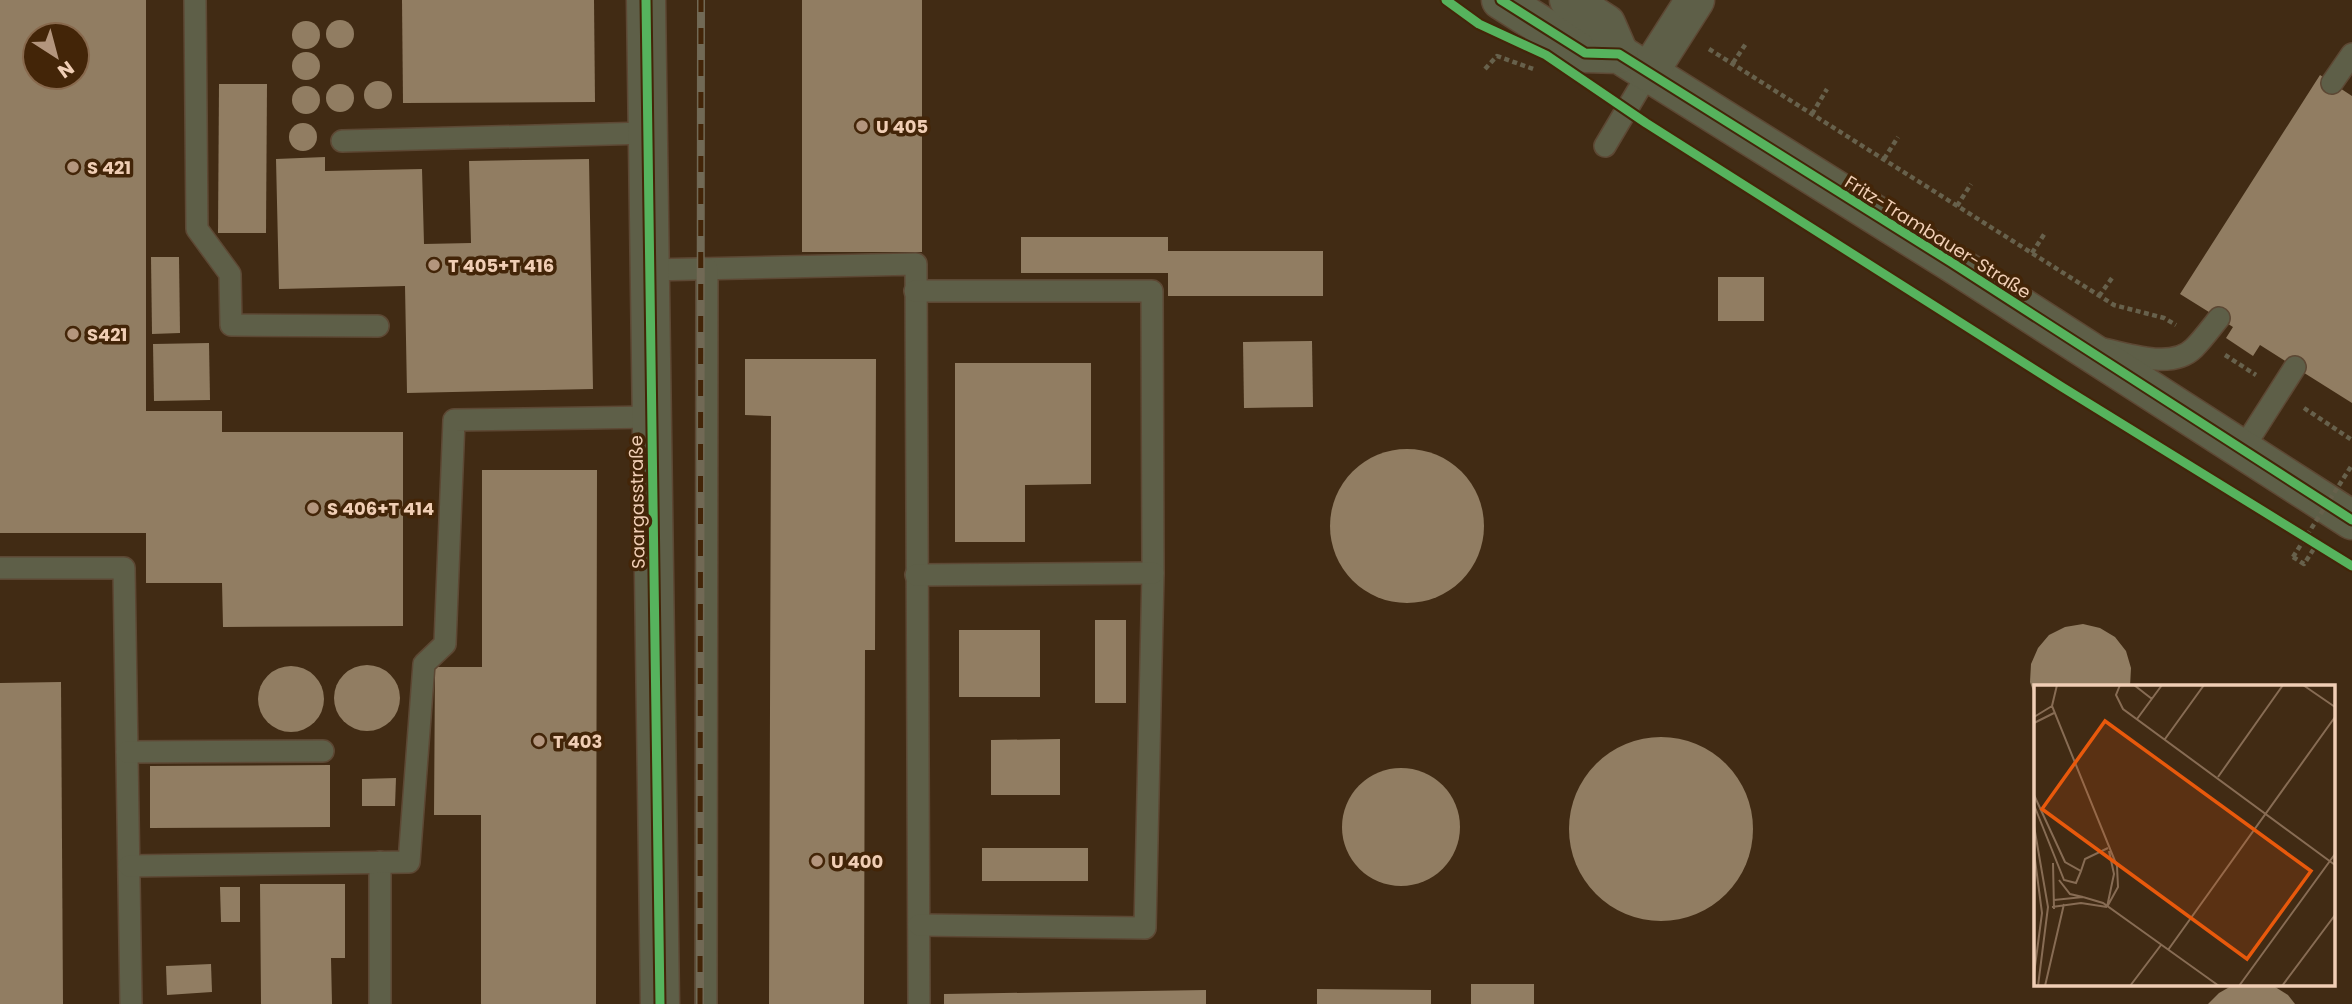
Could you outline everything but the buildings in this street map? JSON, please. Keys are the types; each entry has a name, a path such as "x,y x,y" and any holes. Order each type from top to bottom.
{"street":[{"name":"Saargasstraße","path":"646,0 660,1004"},
{"name":"Fritz-Trambauer-Straße","path":"1501,0 1585,53 1634,63 2352,520"},
{"path":"1569,0 1606,24 1634,63 1686,15"}],"lane":[{"path":"195,0 197,229 230,275 231,325 377,326"},
{"path":"2332,83 2352,54"},
{"path":"1605,146 1634,63"},
{"path":"342,141 647,133"},
{"path":"650,270 916,264 919,1004"},
{"path":"706,1004 707,269"},
{"path":"915,291 1152,291 1153,573 1145,928 919,925"},
{"path":"2078,344 2157,360 2180,357 2193,350 2219,318"},
{"path":"2242,450 2295,367"},
{"path":"129,866 409,862 424,664 445,644 454,421 652,417"},
{"path":"0,568 124,568 131,1004"},
{"path":"916,575 1153,573"},
{"path":"127,752 323,751"},
{"path":"380,862 380,1004"}],"path":[{"path":"1686,15 1733,63 1812,114 2114,305 2164,318 2202,339 2352,440"},
{"path":"1733,63 1747,42"},
{"path":"1812,114 1827,89"},
{"path":"1884,159 1898,137"},
{"path":"1957,206 1971,184"},
{"path":"2032,253 2045,233"},
{"path":"2099,296 2112,278"},
{"path":"2318,544 2304,564 2293,557 2352,465"}],"railway":[{"path":"700,1004 701,0"}],"cycle path":[{"path":"646,0 660,1004"},
{"path":"1446,0 1479,24 1546,55 1646,123 2062,387 2352,566"},
{"path":"1501,0 1585,53 1619,54 1951,262 2352,520"}],"place":[{"name":"U 405","path":"862,126"},
{"name":"S 421","path":"73,167"},
{"name":"T 405+T 416","path":"434,265"},
{"name":"S421","path":"73,334"},
{"name":"S 406+T 414","path":"313,508"},
{"name":"T 403","path":"539,741"},
{"name":"U 400","path":"817,861"}]}
